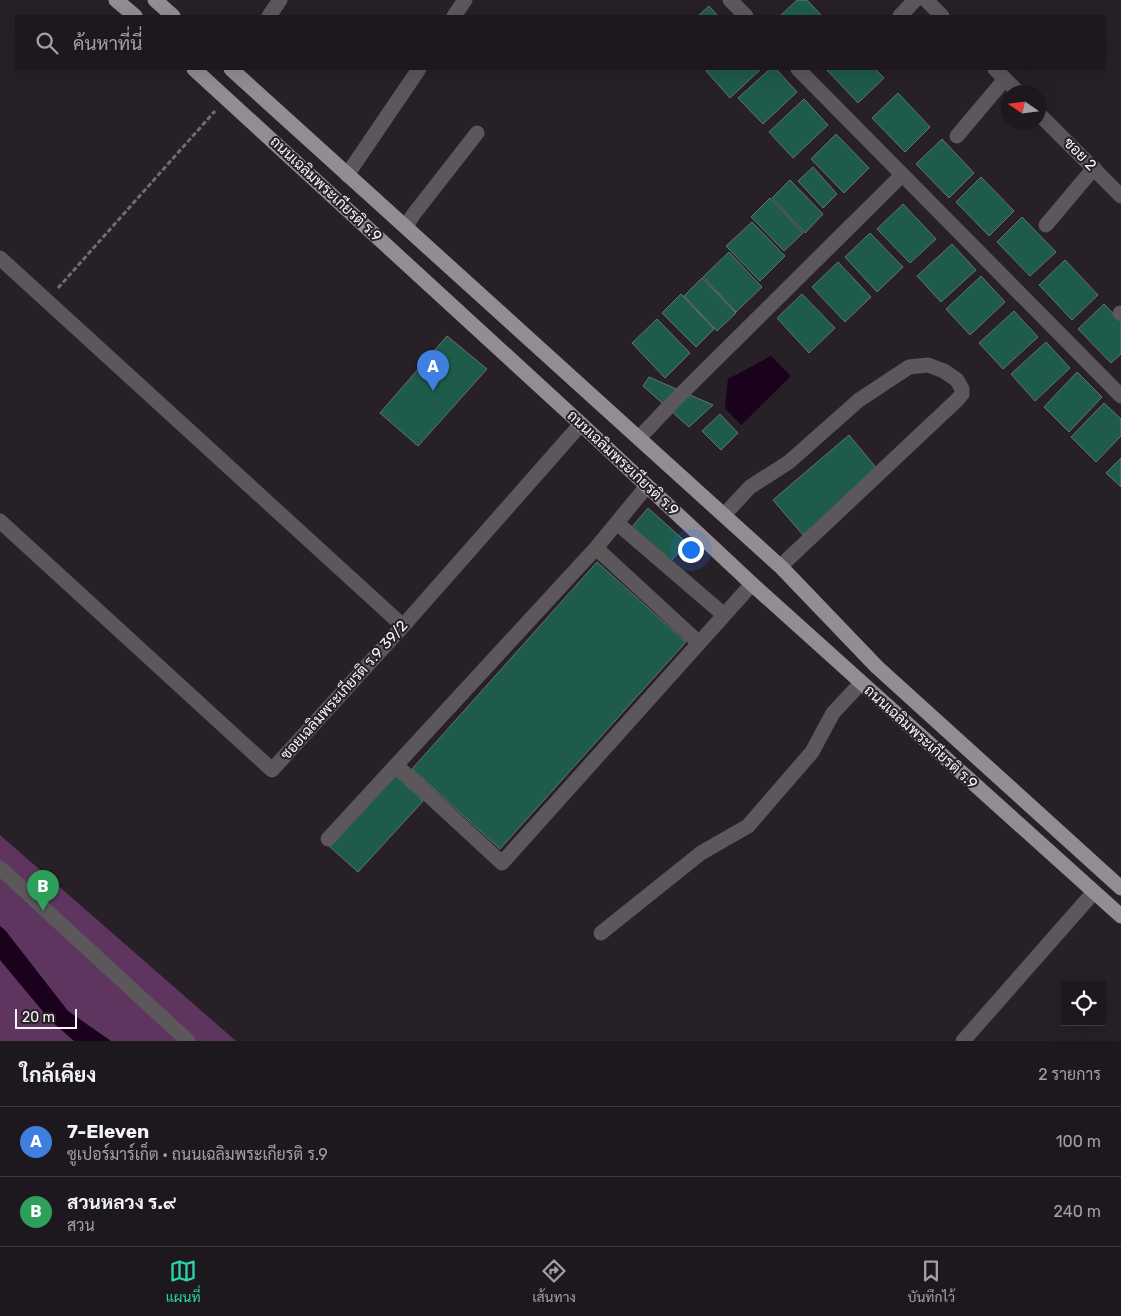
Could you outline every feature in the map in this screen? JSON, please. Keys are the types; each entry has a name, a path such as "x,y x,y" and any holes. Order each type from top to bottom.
{"main road":[{"path":"116,0 134,15"},
{"path":"155,0 172,15"},
{"name":"ถนนเฉลิมพระเกียรติ ร.9","path":"195,70 581,424 752,584 1121,916"},
{"name":"ถนนเฉลิมพระเกียรติ ร.9","path":"234,70 347,175 782,568 877,667 1121,888"}],"street":[{"path":"270,15 280,0"},
{"path":"455,15 465,0"},
{"path":"730,0 745,15"},
{"path":"901,15 915,0"},
{"path":"926,0 941,15"},
{"path":"347,175 418,70"},
{"path":"799,70 1121,396"},
{"path":"958,136 1000,74 1011,85"},
{"name":"ซอย 2","path":"1046,121 1121,196"},
{"path":"406,227 413,215 477,133"},
{"path":"1046,224 1094,168"},
{"path":"639,438 674,400 902,175"},
{"path":"0,258 403,626"},
{"path":"724,515 750,487 789,462 859,400 909,367 928,365 944,371 956,380 962,389 962,394 957,400 786,560"},
{"name":"ซอยเฉลิมพระเกียรติ ร.9 39/2","path":"0,521 272,770 403,626 581,424"},
{"path":"328,839 596,548 647,486"},
{"path":"617,523 723,614"},
{"path":"596,548 698,642"},
{"path":"396,765 502,863 723,614 752,584"},
{"path":"601,932 701,853 748,826 812,752 832,713 861,683"},
{"path":"0,868 188,1041"},
{"path":"963,1041 1094,892"}],"path":[{"path":"47,301 228,99"}],"shaded area":[{"path":"771,356 791,376 741,425 725,408 728,379"},
{"path":"0,835 236,1041 0,1041"},
{"path":"0,926 68,1011 111,1041 74,1041 50,1020 0,960"}],"building":[{"path":"797,0 807,0 821,15 781,15"},
{"path":"709,6 717,15 699,15"},
{"path":"708,70 760,70 730,98 706,71"},
{"path":"769,70 777,70 797,92 763,124 738,98"},
{"path":"827,70 876,70 884,78 858,103"},
{"path":"898,93 930,127 905,152 872,118"},
{"path":"804,99 828,125 793,158 769,132"},
{"path":"836,134 869,168 844,193 811,159"},
{"path":"942,139 974,173 949,198 916,164"},
{"path":"813,167 837,194 823,208 798,181"},
{"path":"981,177 1014,211 989,236 956,202"},
{"path":"790,180 823,214 805,233 772,198"},
{"path":"770,198 803,233 784,251 751,217"},
{"path":"903,204 936,239 910,263 877,229"},
{"path":"1022,217 1056,252 1030,276 997,242"},
{"path":"752,222 785,256 760,281 726,246"},
{"path":"870,233 903,267 877,292 845,257"},
{"path":"952,244 976,270 941,302 917,276"},
{"path":"729,252 762,287 736,312 703,277"},
{"path":"1065,260 1098,295 1072,320 1039,285"},
{"path":"838,262 871,297 845,322 812,287"},
{"path":"981,276 1005,302 970,335 946,309"},
{"path":"702,278 736,313 717,331 684,296"},
{"path":"681,294 714,329 696,347 662,313"},
{"path":"802,294 835,328 809,353 777,318"},
{"path":"1104,304 1121,322 1121,354 1111,363 1078,329"},
{"path":"1014,311 1038,337 1003,369 979,343"},
{"path":"657,319 690,353 665,378 632,343"},
{"path":"447,336 487,369 418,446 380,413"},
{"path":"1046,342 1070,368 1035,401 1011,374"},
{"path":"1077,372 1102,397 1069,432 1044,407"},
{"path":"649,377 713,405 689,427 643,386"},
{"path":"1104,403 1121,419 1121,436 1096,462 1071,437"},
{"path":"720,414 738,433 721,450 702,431"},
{"path":"849,435 878,470 803,535 773,500"},
{"path":"1121,458 1121,487 1106,473"},
{"path":"648,508 687,543 671,561 632,527"},
{"path":"597,562 686,642 500,849 412,769"},
{"path":"394,774 423,801 358,872 329,846"}],"place":[{"name":"7-Eleven","path":"433,391"},
{"name":"สวนหลวง ร.๙","path":"43,911"}]}
